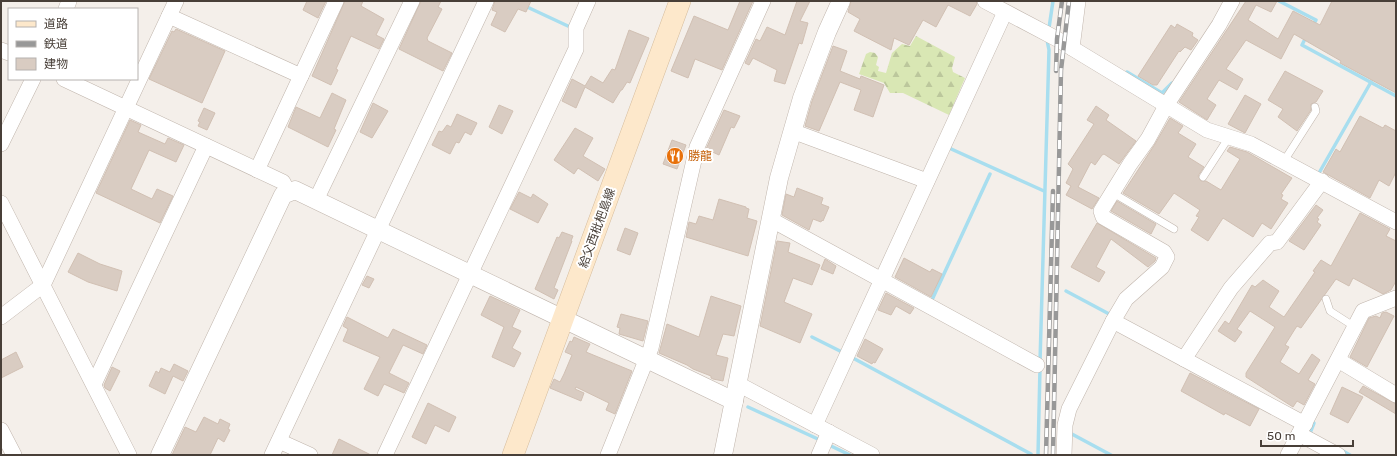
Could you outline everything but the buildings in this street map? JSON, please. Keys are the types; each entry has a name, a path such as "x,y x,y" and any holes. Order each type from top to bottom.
{"main road":[{"name":"給父西枇杷島線","path":"514,455 680,1"}],"street":[{"path":"1,317 43,285 176,1"},
{"path":"257,170 336,1"},
{"path":"316,200 412,1"},
{"path":"272,455 486,1"},
{"path":"385,455 576,48 576,28 588,1"},
{"path":"608,455 647,359 697,147 763,1"},
{"path":"723,455 779,178 802,98 824,39 841,1"},
{"path":"985,1 1072,48 1167,104 1207,130 1251,144 1396,222"},
{"path":"1072,48 1078,1"},
{"path":"1064,455 1065,425 1069,409 1113,321 1126,299 1162,267 1167,257 1164,252 1103,217 1101,211 1148,139 1167,104 1219,25 1232,1"},
{"path":"819,455 822,429 881,280 1005,12"},
{"path":"169,16 301,76"},
{"path":"1,144 33,80"},
{"path":"66,80 283,182 288,192"},
{"path":"792,131 927,180"},
{"path":"94,384 206,146"},
{"path":"1184,359 1231,288 1270,243 1277,242 1322,181"},
{"path":"160,455 283,195 295,190 647,359 736,392 822,429 872,455"},
{"path":"1,203 129,455"},
{"path":"770,219 1037,365"},
{"path":"1288,455 1363,310 1396,298"},
{"path":"1113,321 1184,359 1302,429 1338,455"},
{"path":"1338,360 1396,395"},
{"path":"3,438 14,455"},
{"path":"279,441 310,455"}],"lane":[{"path":"1284,161 1316,111 1314,107"},
{"path":"1203,177 1229,137"},
{"path":"1113,193 1174,229"},
{"path":"1326,299 1330,311 1355,327"}],"green space":[{"path":"916,36 955,57 952,68 953,72 965,78 949,115 903,93 890,93 884,83 859,74 866,54 870,52 875,53 878,57 876,65 879,67 878,71 886,73 892,53 902,44 910,46"}],"waterway":[{"path":"1049,28 1053,1"},
{"path":"1279,1 1316,20 1313,25"},
{"path":"525,6 570,27 571,24"},
{"path":"1306,37 1302,45 1396,96"},
{"path":"1040,362 1049,50 1047,40"},
{"path":"1127,72 1162,93 1172,83"},
{"path":"1319,173 1371,82"},
{"path":"949,148 1044,191"},
{"path":"931,302 990,174"},
{"path":"1066,291 1111,315"},
{"path":"812,337 842,352"},
{"path":"851,357 1031,454"},
{"path":"1038,455 1040,368"},
{"path":"748,407 820,440"},
{"path":"1312,422 1314,423 1310,433 1313,435"},
{"path":"1070,433 1111,455"},
{"path":"831,446 850,455"},
{"path":"1341,450 1350,455"}],"railway":[{"path":"1056,71 1057,39 1062,1"},
{"path":"1053,455 1061,70 1069,1"},
{"path":"1046,455 1053,191"}],"place":[{"name":"勝龍","path":"675,156"}]}
